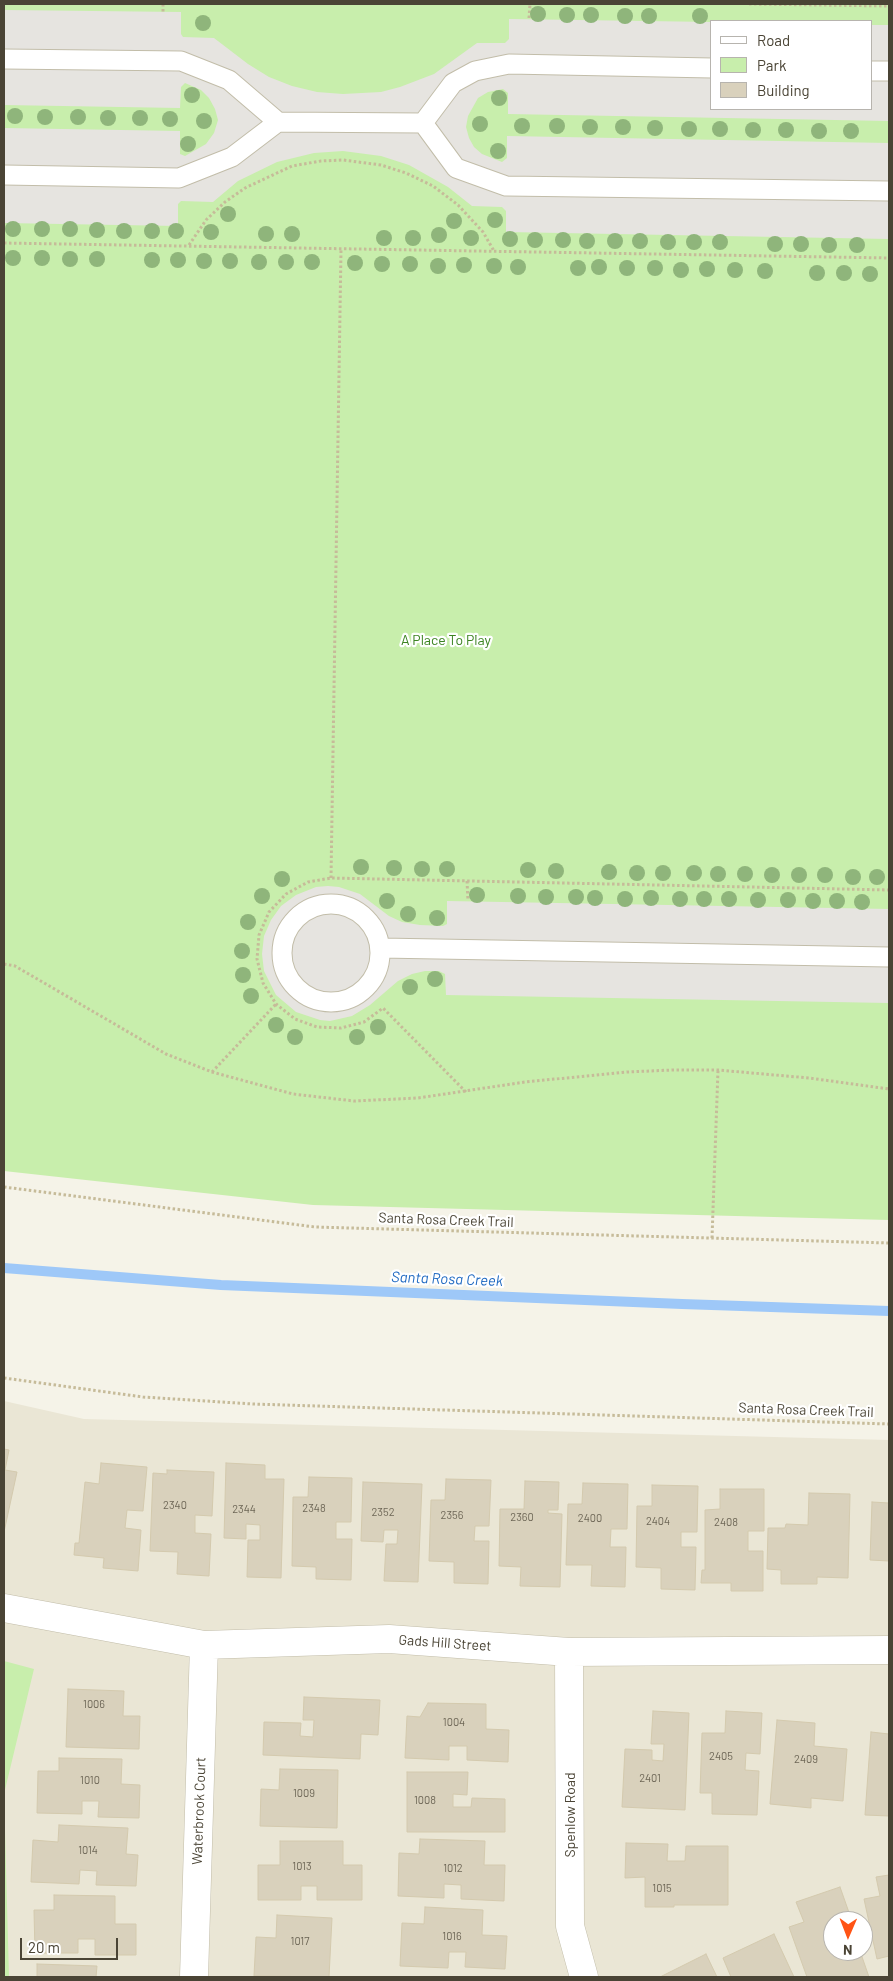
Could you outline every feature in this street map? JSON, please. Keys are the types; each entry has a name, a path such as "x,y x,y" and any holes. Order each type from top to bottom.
{"street":[{"name":"Gads Hill Street","path":"4,1608 204,1645 389,1639 569,1652 889,1650"},
{"name":"Waterbrook Court","path":"194,1977 204,1645"},
{"name":"Spenlow Road","path":"569,1652 570,1926 584,1977"}],"lane":[{"path":"4,59 181,61 228,80 278,122"},
{"path":"423,123 453,83 475,70 509,64 710,68"},
{"path":"873,71 889,72"},
{"path":"4,175 179,178 232,158 278,122 423,123"},
{"path":"423,123 456,168 506,186 889,191"},
{"path":"334,904 348,907 360,913 374,928 381,948 380,963 374,978 364,990 351,998 336,1002 320,1001 306,995 294,985 286,972 282,957 283,942 297,918 308,910 321,905 334,904"},
{"path":"381,948 889,957"}],"path":[{"path":"163,4 163,12"},
{"path":"530,4 530,18"},
{"path":"749,4 889,6"},
{"path":"189,246 206,220 225,202 244,188 292,166 320,161 343,160 381,165 406,173 433,186 458,205 484,232 494,252"},
{"path":"4,243 889,258"},
{"path":"331,878 341,249"},
{"path":"468,881 468,901"},
{"path":"4,964 15,966 166,1054 212,1072 293,1094 354,1101 418,1098 525,1082 627,1072 718,1070 809,1078 889,1089"},
{"path":"212,1072 276,1004"},
{"path":"712,1238 718,1070"},
{"name":"Santa Rosa Creek Trail","path":"4,1187 315,1227 889,1243"},
{"name":"Santa Rosa Creek Trail","path":"4,1378 143,1397 253,1404 889,1424"}],"shaded area":[{"path":"4,10 181,12 181,34 183,37 214,38 248,64 269,77 292,86 317,92 343,94 381,92 400,87 434,74 477,43 505,43 509,39 509,19 710,22 710,110 873,110 873,25 889,25 889,121 508,114 508,93 503,89 488,92 478,98 468,116 466,127 474,147 482,154 502,162 507,158 507,136 889,143 889,239 506,232 506,211 502,207 472,206 448,187 409,165 381,156 343,151 314,153 277,162 238,181 213,202 181,201 178,204 178,226 4,223 4,128 180,131 180,154 185,156 206,144 214,133 218,120 209,98 201,90 185,83 181,87 180,108 4,105"},
{"path":"316,887 339,887 360,894 389,916 402,922 443,926 447,924 447,901 889,909 889,1003 446,995 445,974 439,971 425,971 412,974 398,981 370,1005 352,1016 330,1021 320,1020 296,1012 276,995 264,971 262,954 264,936 271,920 281,906 296,895"},
{"path":"4,1401 84,1419 889,1440 889,1977 4,1977"}],"green space":[{"name":"A Place To Play","path":"4,4 889,4 889,1220 313,1205 4,1171"},
{"path":"4,1661 34,1669 4,1794"},
{"path":"4,1794 9,1977 4,1977"}],"building":[{"path":"4,1449 9,1450 5,1470 17,1472 4,1532"},
{"path":"101,1463 147,1467 143,1511 127,1510 125,1528 141,1530 138,1571 103,1568 104,1558 74,1555 75,1543 79,1543 85,1482 99,1484"},
{"path":"226,1463 265,1465 265,1479 284,1479 281,1578 247,1577 248,1540 260,1540 260,1525 246,1524 246,1539 224,1538"},
{"path":"167,1470 214,1472 212,1516 195,1515 195,1533 211,1534 209,1576 177,1574 178,1552 150,1551 153,1473 167,1474"},
{"path":"309,1477 352,1478 351,1522 336,1522 336,1539 352,1539 351,1580 316,1579 316,1567 292,1566 293,1497 308,1497"},
{"path":"446,1479 491,1480 489,1526 475,1526 474,1541 489,1541 488,1584 454,1583 454,1562 429,1561 431,1500 445,1500"},
{"path":"525,1481 559,1482 558,1510 548,1510 548,1513 562,1514 560,1587 520,1586 521,1567 499,1566 500,1509 524,1509"},
{"path":"363,1482 422,1484 418,1582 384,1581 386,1544 397,1544 398,1530 384,1530 383,1542 361,1541"},
{"path":"583,1483 628,1484 627,1529 611,1529 610,1547 626,1547 625,1587 591,1586 592,1565 566,1565 568,1504 582,1504"},
{"path":"652,1485 698,1486 697,1532 681,1532 681,1547 696,1547 695,1590 661,1589 661,1568 636,1567 637,1506 652,1506"},
{"path":"720,1489 764,1489 764,1531 748,1531 748,1551 763,1551 763,1591 731,1591 731,1583 701,1583 702,1570 705,1570 705,1510 720,1509"},
{"path":"809,1493 850,1494 848,1578 817,1577 817,1584 781,1584 781,1570 767,1569 768,1528 785,1528 786,1524 808,1525"},
{"path":"872,1502 889,1503 889,1561 870,1560"},
{"path":"68,1689 124,1691 123,1716 140,1716 139,1749 66,1747"},
{"path":"304,1697 380,1700 378,1735 361,1734 360,1759 263,1755 264,1722 301,1723 300,1736 313,1737 314,1720 303,1720"},
{"path":"428,1703 486,1704 486,1729 509,1730 508,1762 467,1760 467,1746 449,1746 449,1760 405,1758 407,1716 420,1717"},
{"path":"653,1711 689,1713 685,1810 622,1807 625,1749 652,1750 652,1760 663,1761 664,1744 651,1744"},
{"path":"726,1711 762,1713 760,1754 746,1753 745,1770 759,1771 757,1815 712,1814 712,1793 700,1793 702,1733 725,1733"},
{"path":"777,1720 815,1723 814,1746 847,1749 843,1801 811,1798 811,1808 770,1804"},
{"path":"871,1732 889,1734 889,1816 865,1815"},
{"path":"59,1758 122,1759 121,1784 140,1785 139,1818 98,1817 99,1801 82,1801 82,1814 37,1813 38,1771 59,1771"},
{"path":"280,1769 338,1770 337,1828 260,1826 261,1789 279,1790"},
{"path":"407,1772 468,1772 467,1795 453,1794 453,1807 471,1807 472,1798 505,1799 505,1832 407,1832"},
{"path":"59,1825 128,1828 126,1854 138,1855 136,1886 96,1885 97,1871 80,1870 79,1884 31,1882 33,1840 58,1842"},
{"path":"420,1839 485,1841 484,1865 505,1865 504,1901 461,1899 461,1885 444,1884 444,1898 398,1896 399,1853 419,1854"},
{"path":"280,1841 343,1841 343,1865 362,1865 362,1900 317,1900 317,1886 301,1886 301,1900 258,1900 258,1865 280,1865"},
{"path":"626,1843 668,1844 667,1861 685,1861 686,1846 728,1846 728,1905 645,1907 645,1877 625,1878"},
{"path":"889,1875 889,1956 877,1959 873,1941 873,1911 867,1911 864,1899 880,1896 876,1877"},
{"path":"840,1887 848,1911 823,1911 823,1961 863,1961 869,1977 807,1977 789,1927 804,1922 796,1902"},
{"path":"54,1895 115,1896 115,1924 136,1924 136,1955 95,1955 95,1939 78,1939 78,1953 35,1953 34,1910 54,1910"},
{"path":"425,1907 483,1910 482,1935 507,1936 505,1969 465,1967 466,1952 449,1952 448,1968 400,1966 402,1923 424,1924"},
{"path":"277,1915 332,1918 329,1977 254,1976 256,1937 276,1938"},
{"path":"774,1934 794,1977 731,1977 723,1958"},
{"path":"706,1954 717,1977 660,1977"},
{"path":"37,1964 97,1966 96,1977 37,1977"}],"waterway":[{"name":"Santa Rosa Creek","path":"4,1268 221,1285 889,1311"}]}
